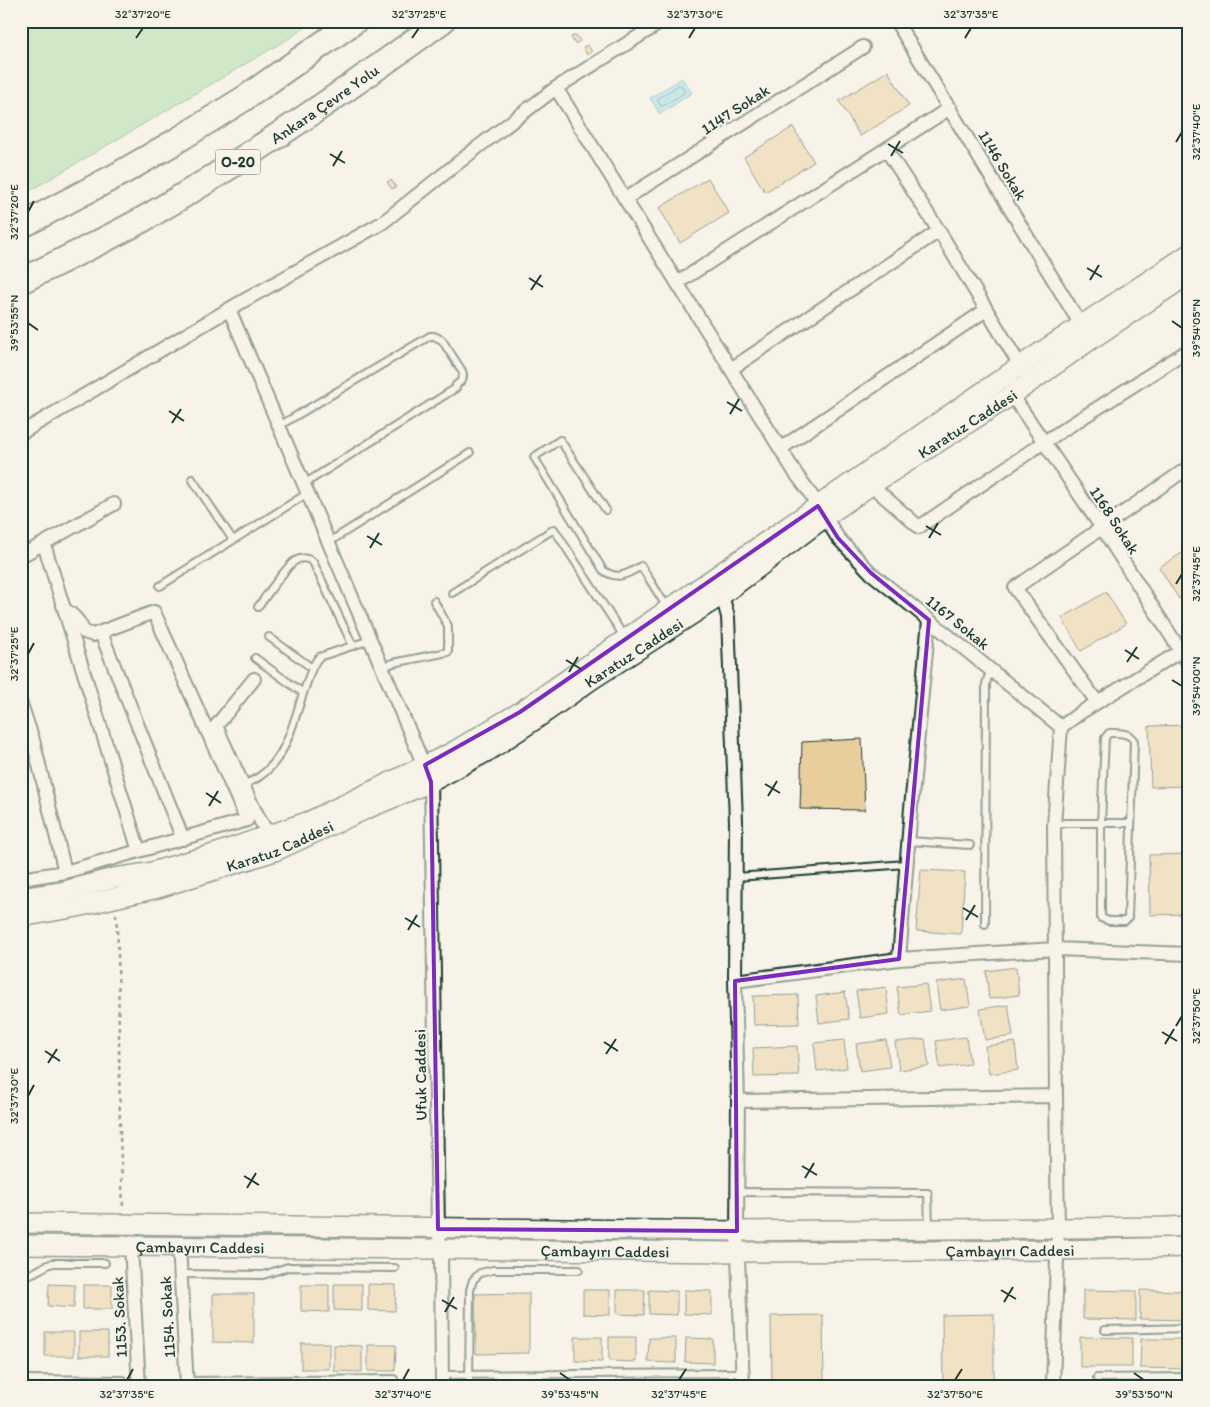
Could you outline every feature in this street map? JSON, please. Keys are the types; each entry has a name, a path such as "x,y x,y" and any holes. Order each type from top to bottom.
{"highway":[{"path":"21,226 122,173 189,133 245,98 355,21"},
{"name":"Ankara Çevre Yolu","path":"21,281 144,218 199,186 346,90 442,21"}],"street":[{"path":"21,433 229,310 382,223 556,88 663,21"},
{"name":"1146 Sokak","path":"896,21 1081,325"},
{"name":"1147 Sokak","path":"625,199 863,47"},
{"name":"1167 Sokak","path":"556,88 838,538 871,572 1061,727"},
{"path":"677,283 950,108"},
{"path":"886,149 939,231 1026,374"},
{"path":"731,369 939,231"},
{"name":"Karatuz Caddesi","path":"821,512 871,486 1012,395 1026,374 1081,325 1189,254"},
{"name":"Karatuz Caddesi","path":"21,917 77,907 158,888 272,843 366,809 428,774 488,751 536,720 590,680 722,595 821,512 1026,374 1093,338 1189,274"},
{"path":"229,310 428,774 452,752 520,712 668,609 821,512"},
{"path":"780,448 986,310"},
{"path":"871,486 918,527 1044,442 1189,350"},
{"name":"1168 Sokak","path":"1012,395 1184,648 1189,664"},
{"path":"1097,702 1015,588 1189,467"},
{"path":"21,556 114,504"},
{"path":"44,544 139,851"},
{"path":"722,595 728,617 736,822 737,1231 743,1379"},
{"path":"21,879 65,872 247,820 154,612 93,635 84,632 74,615 64,609"},
{"path":"899,959 929,620"},
{"path":"101,633 183,839"},
{"path":"1053,1386 1058,1250 1054,826 1061,727 1080,712 1184,648"},
{"path":"21,898 61,892 114,878 148,873 220,852 272,843 242,785 216,726 254,679"},
{"path":"21,704 33,740 65,872"},
{"name":"Ufuk Caddesi","path":"428,774 438,1229 441,1249 442,1380"},
{"path":"735,981 899,959 1055,949 1189,954"},
{"path":"738,1101 1056,1096"},
{"name":"Çambayırı Caddesi","path":"21,1223 737,1231 1189,1226"},
{"name":"Çambayırı Caddesi","path":"21,1245 738,1252 1058,1250 1189,1247"},
{"name":"1153. Sokak","path":"131,1246 139,1386"},
{"name":"1154. Sokak","path":"180,1246 187,1383"}],"lane":[{"path":"160,586 233,540 306,488 456,387 462,380 463,374 442,340 430,336 279,426"},
{"path":"606,510 560,440 534,457 604,570 611,575 622,576 641,566 668,609"},
{"path":"329,542 470,453"},
{"path":"192,479 233,540"},
{"path":"452,593 554,529 626,638"},
{"path":"258,607 292,562 302,558 310,560 313,562 353,646"},
{"path":"383,667 393,663 448,652 448,626 434,601"},
{"path":"269,637 312,668"},
{"path":"242,785 260,776 275,762 291,731 312,668 319,657 371,640"},
{"path":"255,658 303,694"},
{"path":"985,924 986,684 988,677 993,672"},
{"path":"1109,734 1126,734 1132,737 1134,741 1131,823 1128,918 1125,921 1109,921 1101,918 1101,823 1105,738 1109,734"},
{"path":"1054,826 1065,823 1131,823"},
{"path":"908,841 970,845"},
{"path":"736,877 906,864"},
{"path":"737,1192 928,1193 929,1229"},
{"path":"21,1276 26,1276 46,1265 54,1263 105,1263"},
{"path":"181,1274 263,1275 288,1267 395,1268"},
{"path":"469,1386 470,1290 473,1280 480,1273 493,1270 580,1270"},
{"path":"1105,1330 1189,1328"},
{"path":"442,1380 469,1376 743,1379"},
{"path":"1097,1378 1189,1377"},
{"path":"21,1379 124,1380"},
{"path":"187,1383 394,1379"}],"path":[{"path":"114,898 118,945 123,1224"}],"highlighted area":[{"path":"818,506 838,538 871,573 929,620 899,959 735,981 737,1231 438,1229 431,782 425,765 520,712"}],"green space":[{"path":"21,21 314,21 293,36 21,196"}],"water":[{"path":"682,78 692,93 660,114 650,98"}],"building":[{"path":"576,35 580,41 575,44 571,37"},
{"path":"588,45 592,52 587,55 583,47"},
{"path":"888,71 909,106 860,136 839,101"},
{"path":"793,127 814,162 765,192 744,157"},
{"path":"708,178 729,213 680,243 659,208"},
{"path":"391,180 396,187 392,189 387,182"},
{"path":"1189,549 1189,593 1179,599 1159,567"},
{"path":"1106,592 1126,624 1081,651 1062,618"},
{"path":"1189,725 1189,786 1151,787 1149,726"},
{"path":"862,739 865,810 800,809 802,742"},
{"path":"1188,854 1189,914 1150,915 1149,855"},
{"path":"921,870 965,872 961,934 916,931"},
{"path":"1016,967 1019,995 989,999 986,971"},
{"path":"966,979 970,1006 940,1010 936,983"},
{"path":"926,984 930,1011 901,1015 897,987"},
{"path":"886,987 889,1014 860,1018 856,991"},
{"path":"845,992 849,1019 819,1023 816,996"},
{"path":"798,995 799,1024 754,1025 753,996"},
{"path":"1008,1005 1013,1036 985,1040 980,1009"},
{"path":"966,1037 970,1064 940,1068 936,1041"},
{"path":"925,1039 929,1066 899,1070 895,1042"},
{"path":"844,1040 847,1068 817,1071 814,1043"},
{"path":"886,1040 890,1067 860,1071 856,1044"},
{"path":"1015,1042 1018,1070 989,1074 985,1046"},
{"path":"797,1046 799,1076 754,1077 753,1048"},
{"path":"49,1284 75,1285 74,1308 48,1306"},
{"path":"334,1284 362,1284 362,1311 334,1310"},
{"path":"368,1284 396,1285 395,1311 368,1310"},
{"path":"83,1285 112,1285 112,1309 83,1309"},
{"path":"301,1285 329,1285 329,1312 301,1311"},
{"path":"583,1290 610,1290 610,1315 583,1314"},
{"path":"617,1290 645,1290 644,1315 617,1314"},
{"path":"649,1290 677,1291 677,1315 649,1314"},
{"path":"684,1290 712,1291 712,1315 684,1314"},
{"path":"1083,1290 1136,1291 1136,1320 1083,1319"},
{"path":"1140,1290 1189,1291 1189,1320 1140,1319"},
{"path":"529,1293 529,1353 476,1354 475,1294"},
{"path":"213,1294 254,1294 254,1343 213,1342"},
{"path":"994,1314 994,1384 943,1384 942,1315"},
{"path":"823,1315 824,1385 772,1385 771,1316"},
{"path":"45,1332 74,1332 74,1356 45,1356"},
{"path":"79,1332 108,1332 108,1356 79,1356"},
{"path":"575,1337 602,1337 602,1362 575,1361"},
{"path":"609,1337 636,1337 636,1362 609,1361"},
{"path":"1080,1337 1132,1338 1132,1367 1080,1367"},
{"path":"649,1338 676,1338 676,1363 648,1362"},
{"path":"686,1338 713,1339 713,1363 685,1362"},
{"path":"1141,1339 1189,1339 1189,1369 1140,1368"},
{"path":"301,1343 329,1343 329,1369 301,1369"},
{"path":"334,1345 362,1346 362,1372 334,1371"},
{"path":"368,1345 396,1345 395,1371 368,1371"}]}
